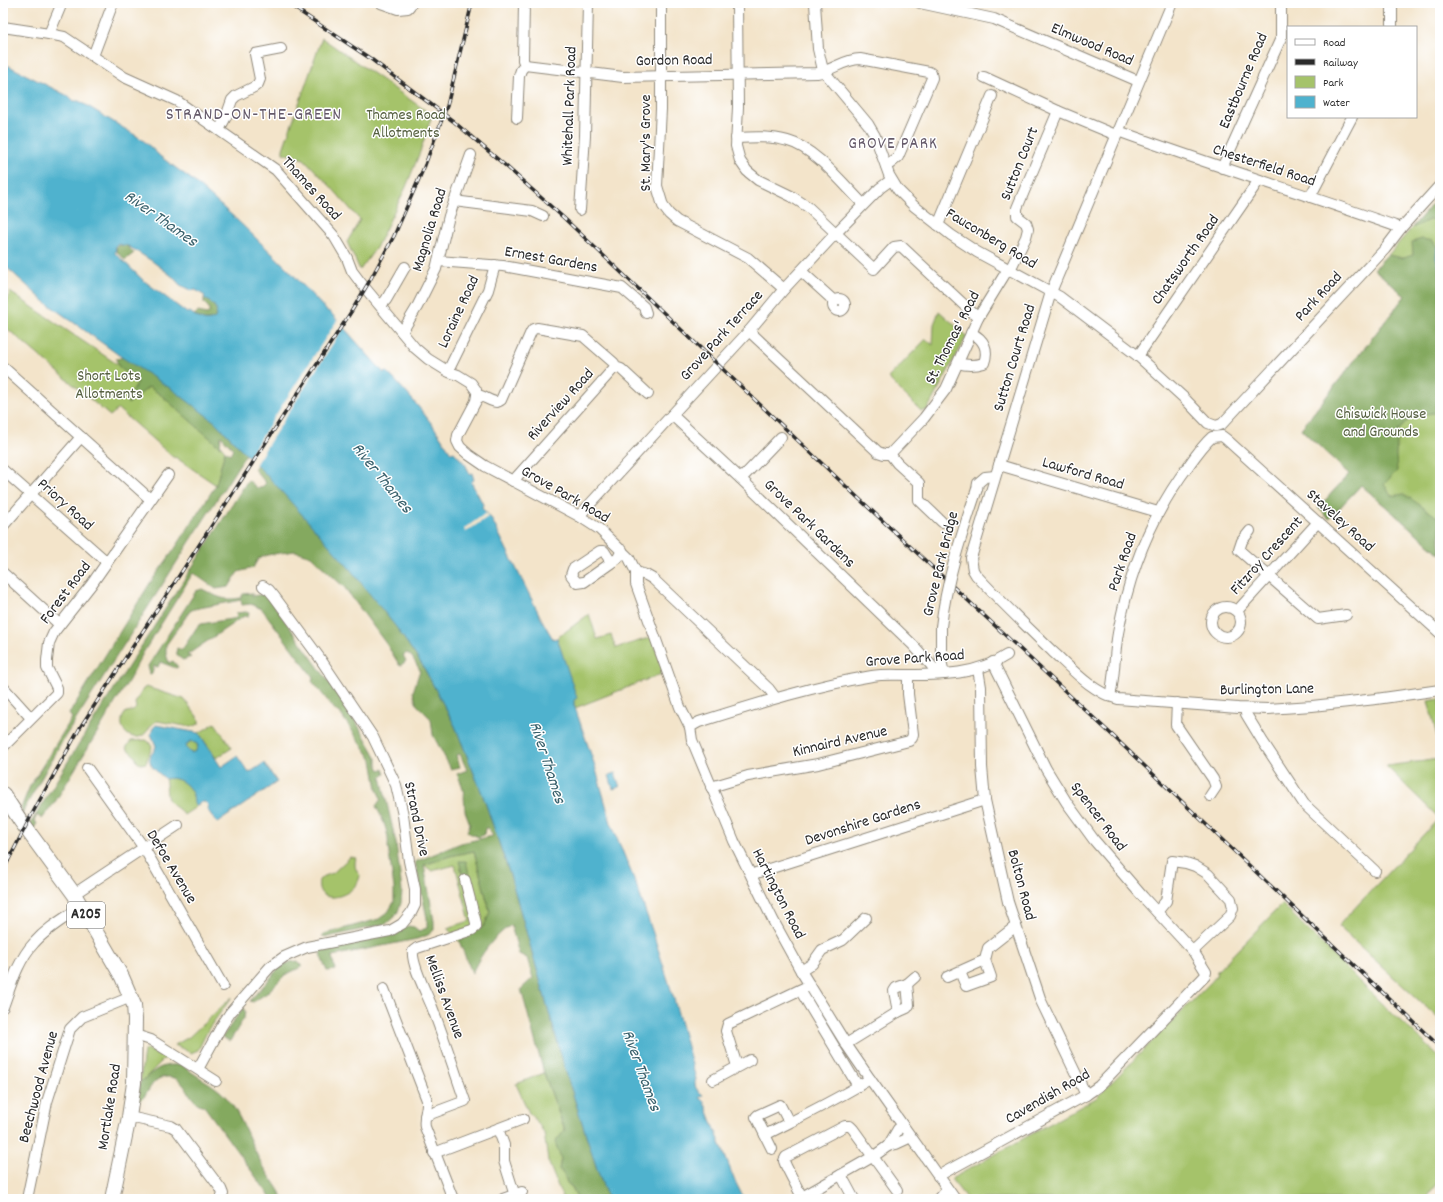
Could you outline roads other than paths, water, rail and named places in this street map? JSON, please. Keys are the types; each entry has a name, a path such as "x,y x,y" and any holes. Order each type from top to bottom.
{"highway":[{"name":"Mortlake Road","path":"3,794 74,894 116,965 131,997 135,1019 134,1084 129,1117 112,1199"}],"street":[{"path":"49,34 62,3"},
{"path":"92,56 113,3"},
{"path":"381,3 398,9 408,8 412,3"},
{"path":"517,118 519,76 525,65 523,60 524,3"},
{"name":"Whitehall Park Road","path":"580,210 585,136 588,3"},
{"name":"St. Mary's Grove","path":"661,3 661,77 657,181 658,191 663,206 669,214 682,224 751,260 784,289"},
{"path":"737,3 738,107 736,150 745,168 762,182 803,203 874,269 894,247 901,246 978,318"},
{"path":"815,3 818,49 822,66 825,71"},
{"name":"Elmwood Road","path":"920,3 994,19 1138,81"},
{"name":"Sutton Court Road","path":"1095,689 1079,676 1013,614 980,580 973,570 971,558 1051,292 1138,81 1172,3"},
{"name":"Eastbourne Road","path":"1222,168 1281,38 1281,3"},
{"path":"1392,3 1392,26"},
{"name":"Thames Road","path":"3,28 64,37 124,77 178,102 276,170 334,236 347,258 352,271 421,353 448,372 458,375 471,383 477,393 484,397 495,403 501,400 531,332 535,328 583,336 614,363 615,367"},
{"path":"219,130 226,117 232,100 236,96 258,84 260,79 254,50 282,48"},
{"name":"Gordon Road","path":"525,65 623,77 738,76 817,73 846,62 860,59 931,73 932,78 898,157 891,164 886,166"},
{"name":"Fauconberg Road","path":"825,71 868,124 875,136 892,180 903,196 938,225 977,252 1051,292"},
{"name":"Chesterfield Road","path":"984,77 1058,111 1117,133 1401,228"},
{"path":"938,225 992,96"},
{"name":"Sutton Court","path":"1009,269 1026,237 1028,229 1026,223 1017,216 1018,208 1058,111"},
{"path":"1310,197 1351,118"},
{"path":"736,138 771,138 789,141 798,145 818,159 863,204"},
{"name":"Magnolia Road","path":"402,332 434,274 444,230 471,155"},
{"name":"Grove Park Terrace","path":"579,516 749,331 784,289 863,204 880,188 892,180"},
{"name":"Chatsworth Road","path":"1138,356 1259,180"},
{"name":"Park Road","path":"1110,696 1116,643 1129,585 1137,560 1158,512 1183,473 1206,441 1217,431 1385,249 1401,228 1440,185"},
{"path":"454,201 532,211 543,216"},
{"name":"Ernest Gardens","path":"438,261 495,265 622,288 644,307 646,313"},
{"name":"Loraine Road","path":"448,372 488,290 495,265"},
{"path":"381,305 386,300 405,268"},
{"name":"St. Thomas' Road","path":"890,454 924,418 946,389 978,318 1009,269"},
{"path":"801,271 834,301"},
{"name":"Staveley Road","path":"1051,292 1060,297 1138,356 1184,398 1208,424 1226,438 1440,633"},
{"path":"749,331 878,452 890,454 897,463 919,483 919,500 942,522"},
{"path":"958,363 968,366 976,366 984,363 986,358 983,341 978,336 971,333"},
{"path":"3,367 150,499"},
{"path":"615,367 621,369 648,394"},
{"name":"Riverview Road","path":"513,481 615,367"},
{"name":"Grove Park Road","path":"477,393 476,401 459,431 457,438 462,450 477,461 579,516 599,529 629,558 636,572"},
{"name":"Grove Park Gardens","path":"672,415 741,479 913,645 941,674"},
{"path":"3,526 81,437"},
{"path":"741,479 781,437"},
{"name":"Lawford Road","path":"999,465 1158,512"},
{"name":"Priory Road","path":"3,470 107,562"},
{"name":"Forest Road","path":"3,747 56,693 57,688 47,668 46,660 49,643 60,624 91,585 168,475"},
{"name":"Grove Park Bridge","path":"941,674 941,627 948,588 961,537 978,483 984,477 996,476"},
{"name":"Fitzroy Crescent","path":"1237,611 1318,522"},
{"path":"1250,531 1242,541 1239,550 1318,619 1346,615"},
{"path":"611,562 618,558 622,550"},
{"path":"636,572 646,574 653,579 769,689 775,697"},
{"name":"Hartington Road","path":"636,572 638,591 680,707 690,727 692,740 726,824 752,878 801,971 846,1044 954,1199"},
{"path":"3,573 60,624"},
{"name":"Strand Drive","path":"198,1069 230,1013 270,967 284,957 307,947 397,928 412,913 415,905 416,889 409,861 403,815 396,785 380,750 373,737 319,657 274,596 263,586"},
{"path":"923,657 940,651"},
{"name":"Grove Park Road","path":"690,727 699,722 775,697 814,688 884,674 908,675 965,672 978,669 1007,655"},
{"name":"Spencer Road","path":"993,662 1027,732 1059,791 1094,840 1193,951 1206,972"},
{"name":"Bolton Road","path":"978,669 981,687 982,756 985,800 1006,895 1041,1001 1086,1095"},
{"name":"Kinnaird Avenue","path":"711,787 748,776 818,764 909,741 913,734 908,694 908,675"},
{"path":"3,687 31,718"},
{"name":"Burlington Lane","path":"1095,689 1118,699 1132,701 1246,709 1312,706 1440,690"},
{"path":"1177,703 1176,725 1213,780 1216,787 1210,796"},
{"path":"1246,709 1246,714 1256,731 1304,804 1375,871"},
{"name":"Defoe Avenue","path":"87,768 144,848 223,986"},
{"name":"Devonshire Gardens","path":"752,878 756,873 985,800"},
{"path":"74,894 178,825"},
{"path":"1157,912 1166,901 1172,862 1186,863 1203,871 1231,899 1233,908 1230,916 1193,951"},
{"name":"Melliss Avenue","path":"425,1116 465,1100 412,955 413,951 417,948 472,930 476,927 465,880"},
{"path":"3,1007 17,970 30,949 41,936 82,907"},
{"path":"801,971 812,964 822,950 843,940 866,918"},
{"path":"960,972 966,986 991,977 985,960 988,948 1016,926"},
{"path":"947,978 985,960"},
{"name":"Cavendish Road","path":"938,1176 1086,1095 1099,1086 1205,976 1206,972"},
{"path":"898,1012 894,991 896,988 907,984 915,978"},
{"path":"846,1044 907,1008 909,1005 907,984"},
{"path":"737,1066 726,1030 728,1024 810,985"},
{"path":"384,989 426,1100 428,1107 424,1121 425,1127 452,1199"},
{"path":"800,990 858,1086"},
{"name":"Beechwood Avenue","path":"27,1199 47,1102 70,1029 82,1017 131,997"},
{"path":"135,1035 151,1040 216,1081"},
{"path":"713,1080 750,1060"},
{"path":"765,1134 870,1080"},
{"path":"772,1149 757,1120 758,1115 780,1105 789,1122"},
{"path":"129,1117 171,1126 176,1129 221,1189 223,1194 221,1199"},
{"path":"434,1153 523,1119"},
{"path":"897,1190 874,1156 850,1126 846,1126 786,1157 784,1161 802,1198 874,1156 888,1146 910,1137"},
{"path":"888,1146 902,1126"},
{"path":"498,1129 504,1145 504,1161 517,1195 503,1199"},
{"path":"841,1175 854,1199"},
{"path":"938,1199 947,1189"}],"water":[{"name":"River Thames","path":"3,63 70,97 74,101 79,101 143,140 161,157 191,179 235,218 286,267 327,311 330,312 384,373 386,371 404,390 429,420 451,453 454,452 465,464 470,474 472,473 474,480 471,482 483,504 482,508 491,518 543,622 553,639 557,638 577,698 574,700 574,705 595,766 611,823 636,884 674,999 696,1079 695,1086 703,1095 699,1098 704,1101 734,1179 744,1199 608,1199 568,1079 511,878 483,796 455,726 423,666 396,627 350,569 275,484 215,422 173,390 123,358 45,302 3,264","holes":["116,245 128,246 152,261 173,277 180,285 192,291 194,289 205,296 204,298 212,304 217,311 215,318 205,320 190,312 187,313 143,280 115,253"]},
{"path":"1440,245 1440,271 1436,258 1437,247"},
{"path":"156,725 199,733 221,767 237,756 249,773 264,763 277,782 217,823 207,809 208,805 205,802 201,802 196,807 191,791 182,781 169,778 165,779 152,766 150,759 156,746 151,734","holes":["191,741 198,746 196,751 191,753 186,748 187,744"]},
{"path":"615,773 620,787 613,789 609,775"}],"railway":[{"path":"287,3 371,59 453,121 565,219 1440,1047"},
{"path":"3,871 32,814 81,726 351,312 394,236 425,165 447,106 472,3"}],"district":[{"name":"STRAND-ON-THE-GREEN","path":"254,115"},
{"name":"GROVE PARK","path":"893,145"}],"park label":[{"name":"Thames Road Allotments","path":"406,124"},
{"name":"Short Lots Allotments","path":"109,385"},
{"name":"Chiswick House and Grounds","path":"1381,423"}]}
